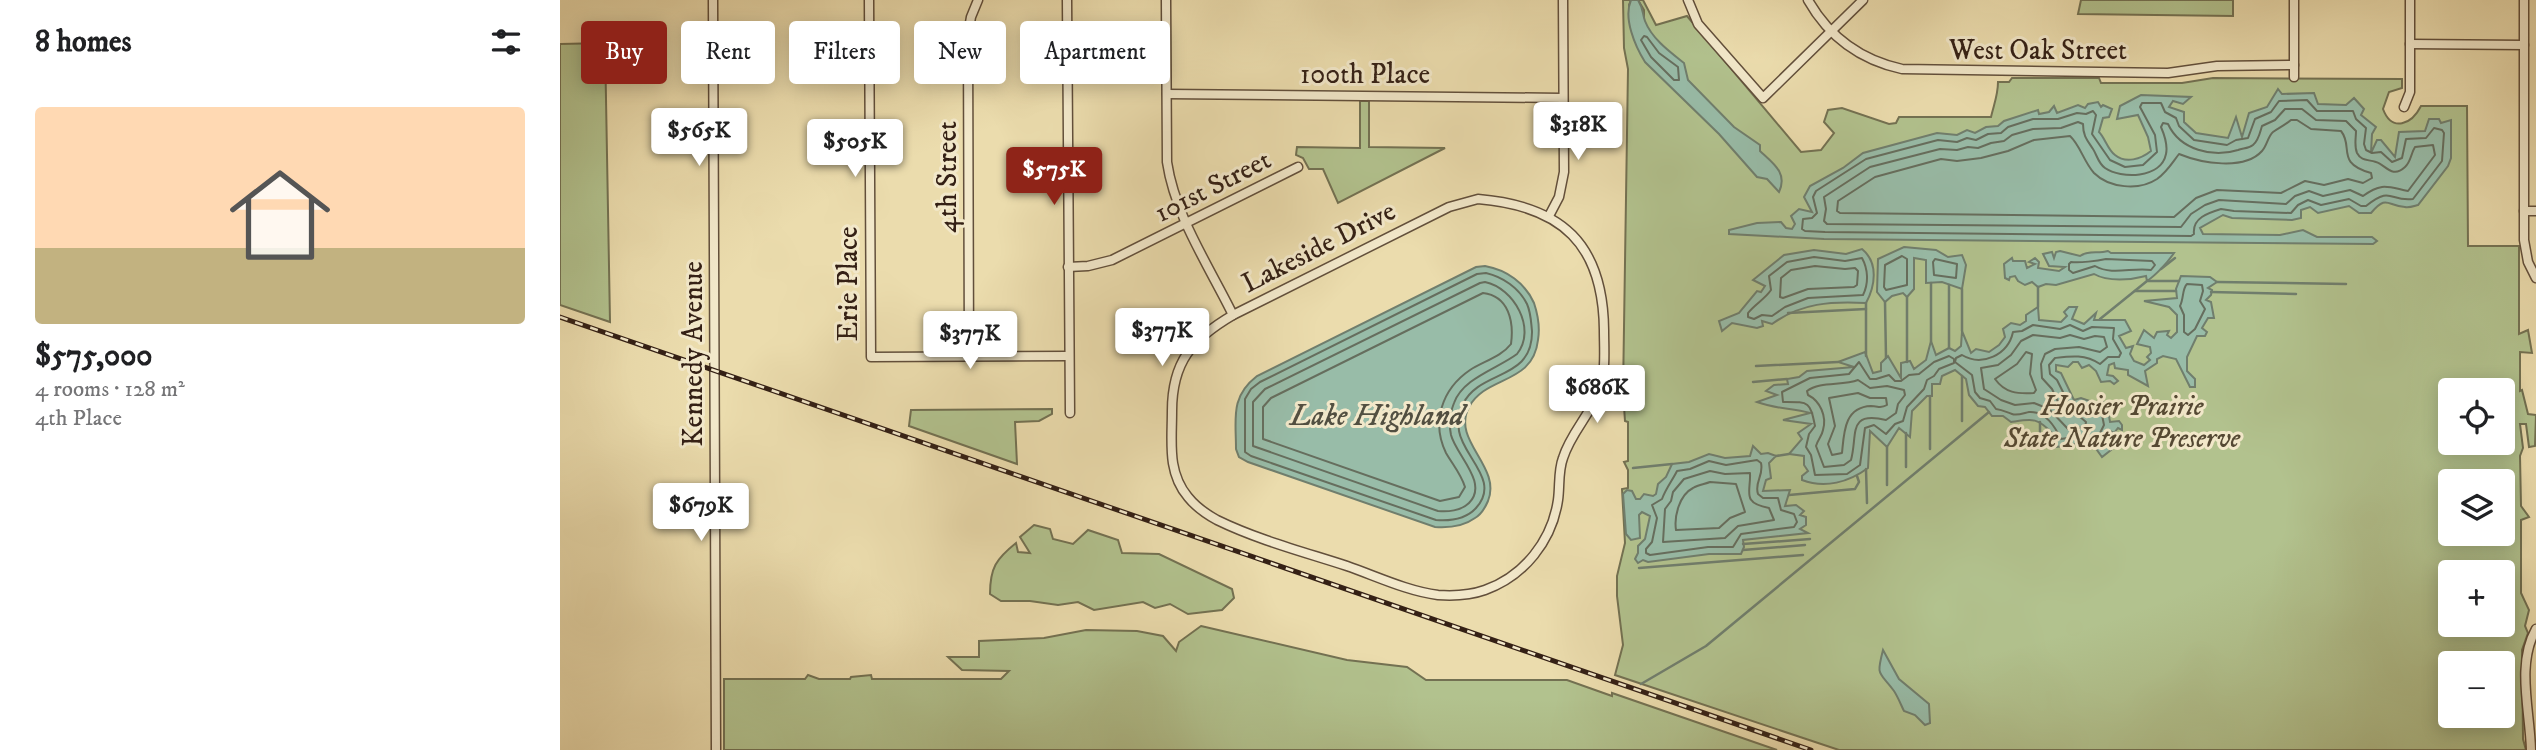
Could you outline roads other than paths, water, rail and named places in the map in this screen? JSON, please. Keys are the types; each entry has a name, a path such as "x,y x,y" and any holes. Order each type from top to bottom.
{"street":[{"name":"Kennedy Avenue","path":"713,0 716,750"},
{"name":"Erie Place","path":"869,0 871,357 970,356"},
{"name":"4th Street","path":"970,356 968,33 978,0"},
{"path":"1067,0 1070,413"},
{"path":"1166,0 1167,162 1170,185 1233,315"},
{"path":"1549,216 1559,197 1564,172 1563,0"},
{"path":"1688,0 1699,24 1763,98 1863,0"},
{"name":"West Oak Street","path":"1808,0 1831,31 1849,46 1867,57 1894,67 1919,71 2168,73 2217,66 2294,65"},
{"path":"2294,0 2294,77"},
{"path":"2404,107 2410,92 2410,0"},
{"path":"2524,0 2524,211 2526,251 2536,278"},
{"path":"2410,44 2524,45"},
{"name":"100th Place","path":"1167,94 1563,98"},
{"name":"101st Street","path":"1068,267 1088,266 1112,260 1298,167"},
{"name":"Lakeside Drive","path":"1478,199 1505,201 1529,207 1549,216 1571,233 1592,261 1600,283 1604,369 1601,387 1594,402 1562,458 1558,501 1551,527 1538,552 1501,583 1464,594 1437,594 1408,587 1241,530 1208,514 1189,498 1178,483 1171,462 1175,374 1182,359 1208,329 1233,315 1449,207 1478,199"},
{"path":"2524,211 2536,211"},
{"path":"970,356 1068,356"},
{"path":"2530,750 2531,695 2525,664 2528,646 2536,629"}],"water":[{"path":"1631,0 1638,0 1648,28 1667,50 1684,63 1688,80 1734,127 1760,145 1760,151 1780,174 1782,179 1779,192 1767,179 1757,177 1719,134 1645,62 1629,23"},
{"path":"2278,89 2282,94 2314,93 2318,104 2346,105 2354,98 2364,109 2361,115 2376,127 2372,134 2371,153 2377,140 2381,140 2395,157 2399,132 2425,131 2429,119 2439,119 2441,123 2451,120 2451,158 2448,166 2418,205 2407,207 2384,202 2371,213 2359,213 2349,206 2318,213 2310,207 2301,210 2301,218 2292,220 2232,218 2223,215 2200,228 2203,234 2280,235 2303,230 2317,237 2372,237 2377,241 2373,244 1824,239 1729,234 1729,230 1757,223 1781,222 1786,228 1792,229 1795,224 1791,216 1799,209 1812,212 1804,197 1810,186 1843,168 1863,153 1937,133 1957,135 1967,130 1975,133 2038,110 2039,114 2049,112 2054,106 2057,113 2078,105 2085,108 2088,104 2098,102 2101,107 2103,105 2112,109 2109,117 2103,118 2099,132 2110,150 2119,158 2133,159 2151,151 2148,137 2138,115 2117,119 2120,106 2141,95 2191,97 2183,104 2173,101 2169,107 2184,112 2184,122 2196,133 2228,138 2236,117 2242,137 2249,113 2267,107"},
{"path":"1904,247 1936,250 1948,257 1962,255 1966,265 1962,289 1942,282 1926,283 1926,260 1914,258 1914,289 1907,297 1903,293 1892,296 1885,302 1877,292 1878,259"},
{"path":"1862,249 1871,261 1874,275 1866,303 1817,305 1794,312 1772,324 1762,321 1763,326 1757,328 1732,323 1722,331 1719,321 1739,313 1757,291 1761,292 1765,286 1753,280 1784,255 1814,250 1846,254"},
{"path":"2108,251 2174,253 2147,281 2146,276 2120,280 2094,274 2056,285 2038,287 2032,282 2025,285 2015,276 2009,280 2005,278 2004,264 2012,258 2013,261 2025,261 2027,268 2035,264 2029,262 2035,258 2039,262 2038,268 2059,271 2065,267 2049,266 2043,254 2052,252 2054,258 2056,252 2080,256"},
{"name":"Lake Highland","path":"1485,266 1508,274 1526,289 1534,303 1539,331 1534,354 1528,365 1486,389 1469,407 1465,419 1466,431 1488,476 1490,488 1483,511 1471,521 1451,527 1435,527 1239,457 1236,449 1238,400 1257,376 1476,267"},
{"path":"2181,276 2210,277 2217,282 2208,288 2212,290 2206,300 2211,302 2214,318 2208,318 2202,328 2207,332 2205,336 2197,336 2187,357 2187,371 2195,379 2195,387 2190,387 2176,359 2163,356 2145,371 2148,386 2128,375 2128,370 2115,368 2114,363 2109,365 2107,375 2118,381 2114,384 2110,381 2101,382 2096,371 2089,365 2082,368 2078,362 2073,362 2068,367 2056,365 2056,371 2061,373 2074,400 2081,398 2090,401 2093,407 2098,407 2096,402 2102,401 2107,404 2110,422 2119,421 2122,425 2122,430 2118,428 2114,433 2108,430 2105,440 2111,450 2102,457 2094,446 2081,443 2050,448 2052,433 2038,422 2011,422 2003,416 1992,416 1969,395 1966,379 1955,370 1942,376 1940,384 1932,384 1932,396 1927,396 1912,411 1910,437 1899,428 1887,447 1870,431 1868,468 1836,483 1811,483 1802,480 1802,476 1808,471 1804,465 1804,456 1789,454 1802,439 1798,433 1811,424 1783,420 1810,413 1757,402 1777,395 1766,391 1774,385 1788,384 1787,379 1799,377 1807,371 1854,367 1838,362 1865,352 1873,373 1881,371 1881,363 1888,356 1901,378 1901,363 1910,361 1914,369 1926,360 1931,341 1936,355 1949,348 1955,351 1961,346 1962,331 1971,353 1976,349 1989,352 2005,337 2003,329 2011,323 2020,325 2026,321 2026,315 2038,307 2039,320 2061,322 2067,316 2064,312 2069,307 2077,307 2072,319 2084,324 2096,313 2094,320 2125,320 2131,331 2119,336 2126,348 2133,346 2130,354 2134,361 2144,365 2150,360 2147,357 2151,353 2150,347 2137,344 2144,330 2154,338 2157,332 2169,331 2167,335 2171,338 2177,332 2177,315 2169,307 2144,301 2177,298 2176,289"},
{"path":"1753,446 1761,454 1776,456 1769,463 1771,478 1766,480 1763,491 1790,490 1785,506 1796,505 1804,511 1800,515 1806,517 1806,525 1800,529 1808,533 1743,540 1741,554 1709,554 1648,562 1643,560 1638,563 1635,559 1638,546 1645,539 1650,516 1642,512 1639,515 1640,538 1631,540 1626,534 1623,494 1627,490 1632,491 1636,499 1640,499 1644,494 1653,496 1672,464 1689,462 1709,454 1725,458 1750,456"},
{"path":"1883,650 1899,679 1929,704 1930,723 1925,725 1915,715 1904,711 1894,691 1880,673"}],"waterway":[{"path":"2161,269 2175,258"},
{"path":"2100,319 2147,281 2179,281"},
{"path":"2217,282 2346,284"},
{"path":"1931,283 1931,341"},
{"path":"1949,285 1949,348"},
{"path":"2038,287 2038,307"},
{"path":"1962,289 1962,331"},
{"path":"2135,291 2176,291"},
{"path":"2211,292 2296,294"},
{"path":"1907,297 1907,362"},
{"path":"1885,302 1886,358"},
{"path":"1866,303 1866,356"},
{"path":"1788,313 1866,309"},
{"path":"1756,366 1838,362"},
{"path":"1962,376 1962,421"},
{"path":"1753,382 1787,379"},
{"path":"1930,396 1930,449"},
{"path":"1641,684 1706,646 1989,412"},
{"path":"2040,422 2040,437"},
{"path":"1906,433 1906,467"},
{"path":"1887,447 1887,485"},
{"path":"1776,456 1789,454"},
{"path":"1633,468 1672,464"},
{"path":"1866,469 1867,503"},
{"path":"1789,495 1855,489 1859,482 1857,476"},
{"path":"1743,544 1810,539"},
{"path":"1743,550 1805,545"},
{"path":"1639,568 1803,555"}],"railway":[{"path":"560,317 1811,750"}],"park label":[{"name":"Hoosier Prairie State Nature Preserve","path":"2122,421"}]}
